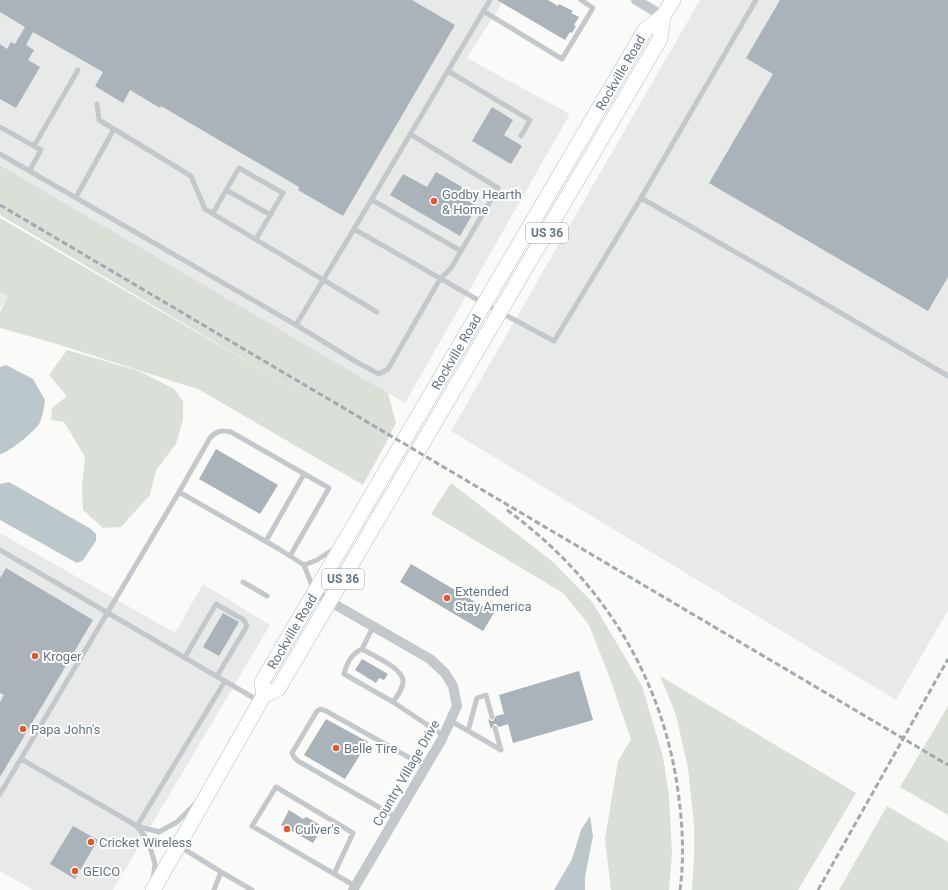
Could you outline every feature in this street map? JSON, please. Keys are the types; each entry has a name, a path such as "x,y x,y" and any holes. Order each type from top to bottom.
{"main road":[{"name":"Rockville Road","path":"262,699 262,682 645,30 663,16 673,0"},
{"name":"Rockville Road","path":"152,890 262,699 278,689 330,602 660,39 663,16"}],"street":[{"path":"636,0 663,16"},
{"name":"Country Village Drive","path":"315,593 430,659 445,672 453,686 457,706 444,736 354,888"}],"lane":[{"path":"296,325 490,0"},
{"path":"483,12 562,59 593,8 581,0"},
{"path":"354,229 484,304 554,341 641,198 756,0"},
{"path":"34,146 78,70"},
{"path":"448,71 530,120 521,136"},
{"path":"97,104 98,120 191,176 205,208 377,312"},
{"path":"0,127 41,150 30,170"},
{"path":"76,197 114,129"},
{"path":"0,154 30,170 379,374 388,369 440,279 451,268 498,188 410,134"},
{"path":"213,213 239,168 283,192 256,239"},
{"path":"226,190 271,215"},
{"path":"641,198 948,376"},
{"path":"372,200 461,251"},
{"path":"0,794 214,433 219,431 231,432 329,488 290,556"},
{"path":"266,541 304,474"},
{"path":"179,492 266,541 304,565 315,593"},
{"path":"304,565 317,560 346,540"},
{"path":"0,550 225,681 262,699"},
{"path":"243,582 267,596"},
{"path":"185,657 216,604 244,620 247,626 217,676"},
{"path":"362,650 374,627"},
{"path":"393,702 401,690 403,681 400,672 362,650 355,652 347,663 344,674 393,702 444,736"},
{"path":"137,826 225,681"},
{"path":"468,731 477,698 486,695 492,717"},
{"path":"396,816 294,757 292,752 317,711 321,709 326,711 426,767"},
{"path":"450,721 501,750 495,728"},
{"path":"21,759 137,826 158,832 177,822 210,790"},
{"path":"334,874 353,833 276,787 252,826 334,874 354,888"},
{"path":"137,826 148,840 155,864 152,890"},
{"path":"178,846 252,890"},
{"path":"214,890 221,872"}],"shaded area":[{"path":"0,0 504,0 467,58 570,114 405,403 0,165"},
{"path":"700,0 948,0 948,610 896,700 451,431"},
{"path":"0,165 388,393 396,423 363,485 200,390 57,344 0,328 0,312 8,296 0,292 0,218 298,391 0,215"},
{"path":"0,292 8,296 0,309"},
{"path":"67,350 139,371 174,389 183,401 183,420 176,444 156,470 150,495 121,527 103,528 83,510 82,487 85,457 64,422 51,420 52,408 67,396 49,375"},
{"path":"6,365 33,379 45,400 42,417 38,425 15,446 0,454 0,367"},
{"path":"9,482 91,529 96,534 96,541 83,560 77,563 0,520 0,484"},
{"path":"451,483 552,561 593,603 642,686 663,757 669,796 672,854 669,890 611,890 605,839 618,761 631,739 589,625 563,593 431,514"},
{"path":"0,533 175,633 203,584 270,625 113,890 33,890 0,871"},
{"path":"660,676 856,793 798,890 692,890 694,825 688,768 676,715"},
{"path":"948,706 948,815 900,787"},
{"path":"887,806 948,842 948,890 839,890"},
{"path":"590,816 593,836 585,877 585,890 554,890 572,859 581,830"}],"building":[{"path":"0,0 412,0 455,25 343,216 298,190 299,187 161,106 160,108 130,90 123,103 95,86 103,72 33,32 26,45 34,50 28,60 40,67 16,108 0,99 0,44 7,49 11,42 15,44 25,27 0,12"},
{"path":"497,0 548,0 558,6 559,4 573,11 571,13 579,17 574,25 576,26 572,33 570,32 565,40"},
{"path":"780,0 948,0 948,277 928,311 709,183 773,74 746,58"},
{"path":"492,107 513,120 504,135 522,146 511,164 472,141"},
{"name":"Godby Hearth & Home","path":"436,172 464,188 459,196 477,206 460,236 390,195 403,174 427,187"},
{"path":"216,449 278,485 260,514 199,479"},
{"name":"Extended Stay America","path":"411,564 494,613 483,631 400,582"},
{"name":"Kroger","path":"6,568 93,620 0,777 0,702 4,695 0,693 0,578"},
{"path":"223,613 239,622 219,656 203,647"},
{"path":"362,659 388,674 384,680 379,678 376,683 355,670"},
{"path":"579,671 593,720 513,743 508,724 499,727 494,724 491,729 488,719 493,721 496,716 504,714 499,695"},
{"name":"Belle Tire","path":"326,719 368,742 345,779 304,755"},
{"path":"289,810 303,819 307,817 323,827 313,843 281,825"},
{"path":"73,826 98,840 75,879 50,864"}],"railway":[{"path":"0,205 948,765"},
{"path":"507,510 541,538 572,568 600,601 624,636 644,674 660,713 672,755 681,822 682,867 680,890"},
{"path":"818,890 948,659"}],"place":[{"name":"Godby Hearth & Home","path":"434,201"},
{"name":"Extended Stay America","path":"447,598"},
{"name":"Kroger","path":"35,656"},
{"name":"Papa John's","path":"23,729"},
{"name":"Belle Tire","path":"336,748"},
{"name":"Culver's","path":"287,829"},
{"name":"Cricket Wireless","path":"91,842"},
{"name":"GEICO","path":"75,871"}]}
